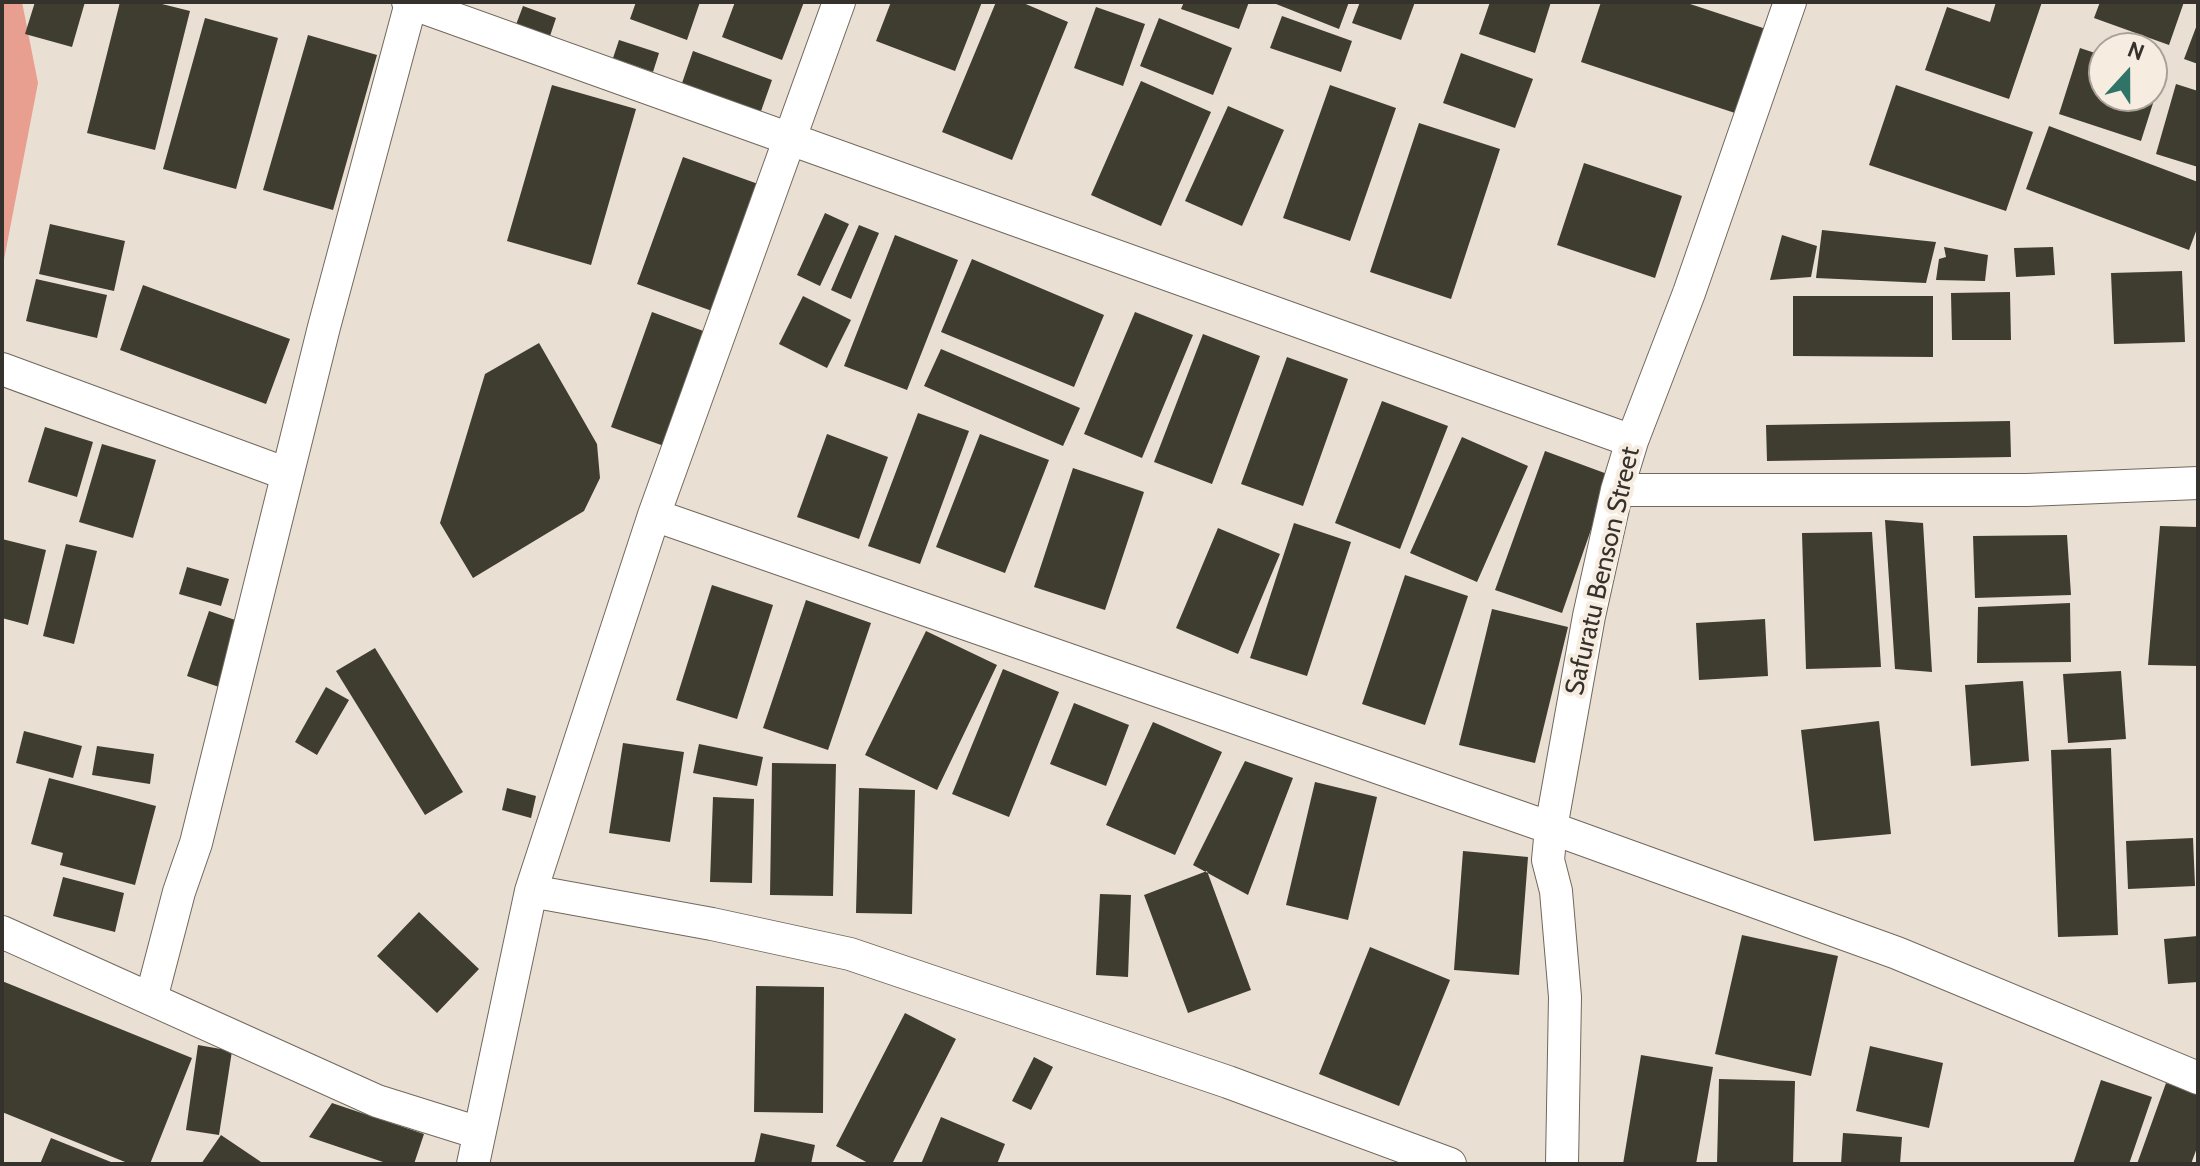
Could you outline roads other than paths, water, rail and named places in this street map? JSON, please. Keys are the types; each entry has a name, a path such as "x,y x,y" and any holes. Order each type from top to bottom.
{"street":[{"path":"151,999 179,892 196,843 409,2 1632,441"},
{"path":"2,932 476,1148 531,891 654,515 839,2"},
{"name":"Safuratu Benson Street","path":"1562,1164 1565,997 1556,891 1548,860 1589,616 1617,490 1632,441 1689,293 1790,2"},
{"path":"2,369 287,474"},
{"path":"1617,490 2027,490 2198,483"},
{"path":"654,515 1551,828 1897,953 2198,1078"},
{"path":"531,891 712,924 850,954 1228,1082 1450,1164"}]}
